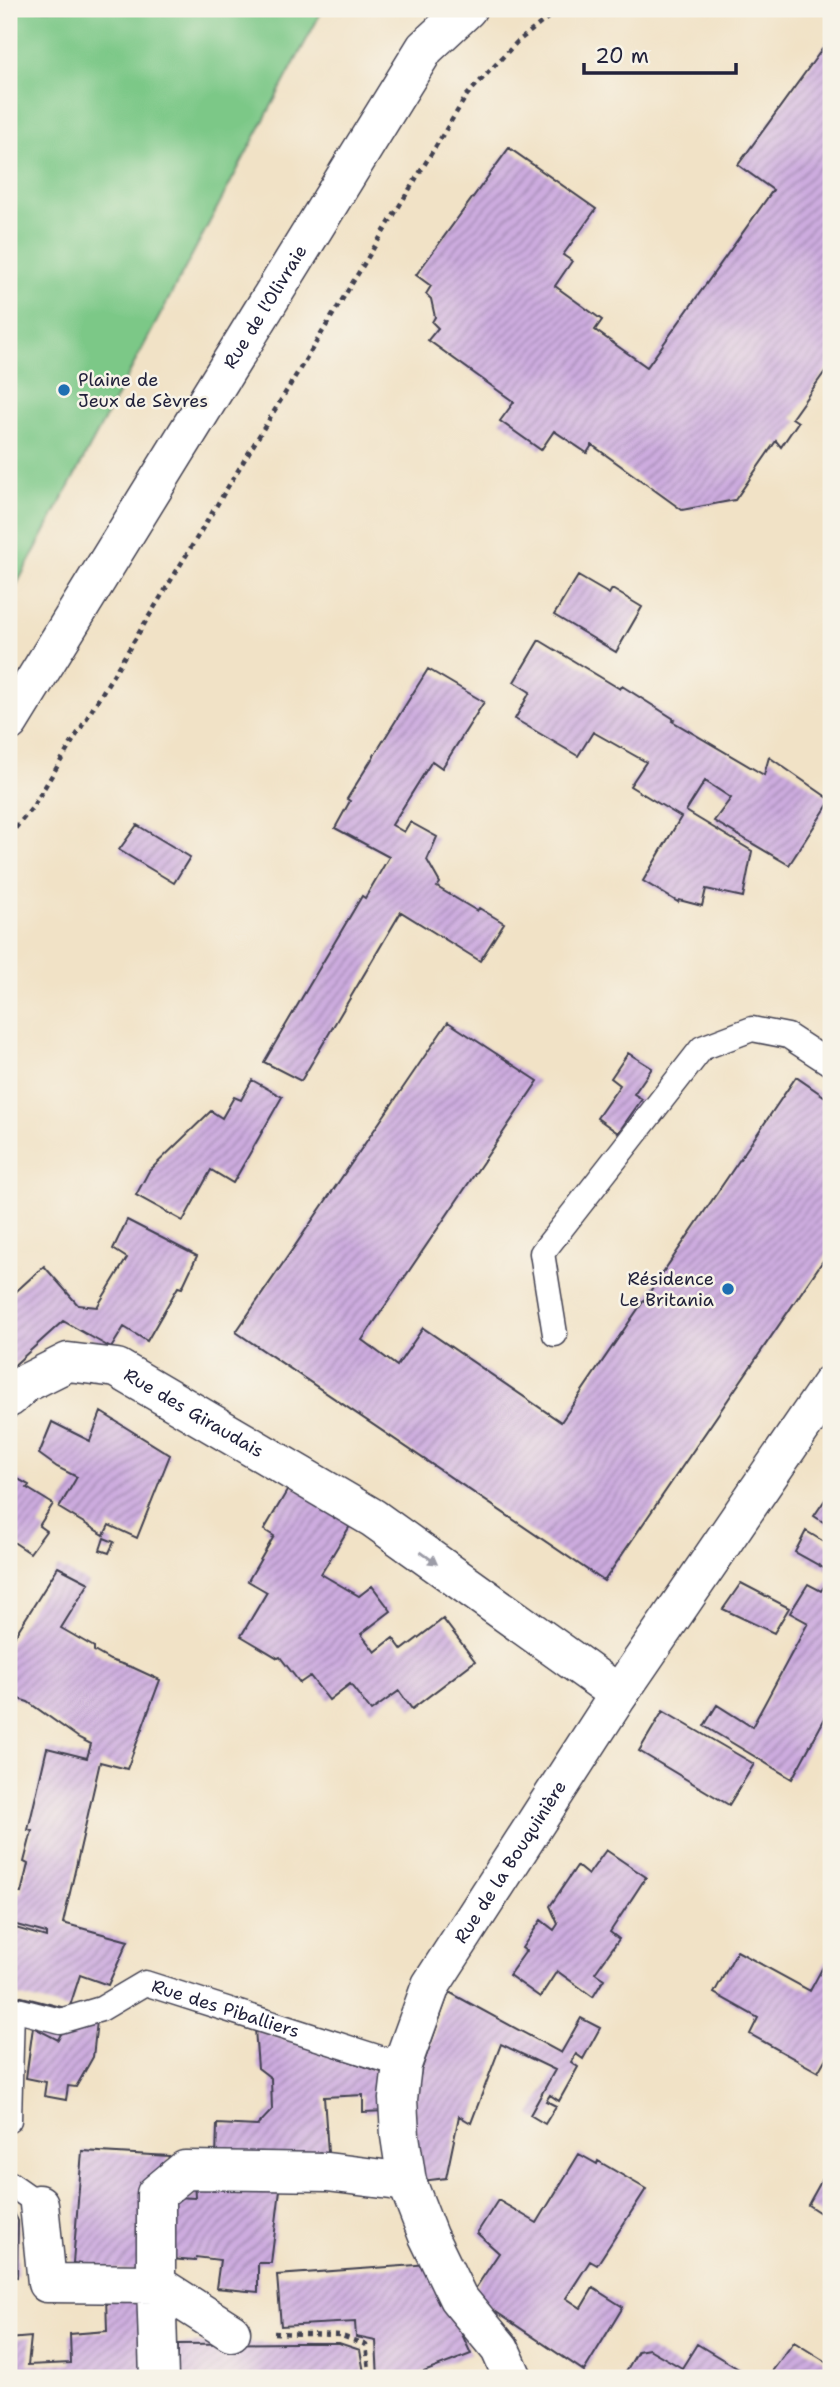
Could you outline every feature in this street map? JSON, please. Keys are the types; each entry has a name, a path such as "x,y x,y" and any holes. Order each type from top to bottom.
{"street":[{"name":"Rue de l'Olivraie","path":"9,722 425,48 467,9"},
{"name":"Rue des Giraudais","path":"9,1398 24,1384 68,1362 117,1368 373,1518 619,1695"},
{"name":"Rue de la Bouquinière","path":"513,2378 500,2349 458,2298 428,2236 407,2182 398,2099 402,2065 431,1985 619,1695 831,1384"},
{"path":"159,2378 156,2194 185,2170 327,2172 407,2182"},
{"path":"40,2204 47,2283 156,2284 231,2332"}],"lane":[{"path":"555,1334 542,1253 702,1048 752,1029 788,1036 831,1064"},
{"name":"Rue des Piballiers","path":"9,2120 10,2009 60,2021 101,2009 145,1983 402,2065"},
{"path":"9,2183 40,2204"}],"path":[{"path":"9,836 32,808 467,95 517,42 559,9"},
{"path":"231,2332 338,2335 366,2345 370,2378"}],"green space":[{"name":"Plaine de Jeux de Sèvres","path":"9,9 323,9 9,599"}],"building":[{"path":"831,37 831,363 792,418 798,422 781,447 776,441 735,500 682,510 592,445 587,453 554,431 541,450 500,421 514,402 428,340 438,328 432,322 435,317 431,299 426,294 431,286 416,275 509,148 596,209 563,255 572,261 555,286 602,320 595,330 647,367 773,190 738,165"},
{"path":"578,576 609,594 612,589 642,607 616,652 554,615"},
{"path":"539,640 620,689 622,686 674,719 672,721 764,775 769,757 831,800 789,865 714,821 731,798 705,781 686,811 752,851 743,897 706,889 702,906 679,900 678,902 643,881 681,817 630,786 646,762 593,732 578,756 515,719 530,692 514,682"},
{"path":"428,669 484,702 442,768 432,761 392,825 404,832 410,822 437,837 427,860 440,883 437,887 477,911 479,908 504,923 480,961 401,912 301,1081 264,1062 362,896 365,898 389,857 335,828 350,801 347,799"},
{"path":"137,825 190,857 174,883 119,850"},
{"name":"Résidence Le Britania","path":"448,1022 538,1081 362,1340 397,1366 423,1328 561,1422 796,1077 831,1101 831,1249 604,1581 236,1332"},
{"path":"628,1053 652,1068 634,1094 642,1099 618,1133 597,1118 620,1085 611,1078"},
{"path":"252,1080 282,1097 233,1183 211,1170 183,1221 136,1195 149,1171 211,1111 222,1118 234,1097 241,1100"},
{"path":"127,1220 197,1256 182,1288 178,1287 147,1341 124,1327 111,1348 63,1321 9,1370 9,1298 44,1266 78,1305 97,1307 127,1258 113,1249"},
{"path":"101,1412 170,1455 137,1538 109,1525 104,1535 59,1508 77,1477 39,1454 52,1422 90,1441"},
{"path":"9,1474 29,1485 27,1488 53,1504 39,1526 46,1531 30,1553 9,1539"},
{"path":"291,1484 353,1521 321,1574 359,1596 372,1586 391,1611 361,1634 375,1652 393,1638 402,1650 443,1619 475,1661 412,1709 399,1691 371,1711 350,1684 329,1700 310,1676 300,1683 280,1657 241,1636 267,1592 248,1581 274,1536 264,1530"},
{"path":"831,1491 831,1527 814,1516"},
{"path":"806,1531 831,1546 831,1572 795,1552"},
{"path":"104,1538 114,1542 109,1553 100,1550"},
{"path":"58,1567 89,1583 61,1628 94,1647 94,1651 110,1660 160,1680 127,1769 100,1762 63,1923 128,1941 108,1985 80,1975 69,2009 14,1995 15,1985 9,1983 9,1926 46,1937 46,1933 9,1923 9,1891 21,1893 28,1864 24,1862 32,1831 28,1830 47,1748 87,1758 91,1744 28,1702 9,1696 9,1645"},
{"path":"831,1576 831,1707 792,1779 704,1726 717,1705 752,1727 808,1623 790,1613 808,1584 821,1591"},
{"path":"741,1583 789,1608 774,1633 723,1609"},
{"path":"663,1711 754,1764 729,1805 639,1751"},
{"path":"606,1850 646,1877 610,1932 619,1939 595,1973 604,1979 593,1997 557,1971 540,1997 509,1975 526,1951 522,1948 541,1920 554,1930 558,1924 550,1906 577,1866 588,1875"},
{"path":"737,1951 810,1991 831,1952 831,2049 818,2072 750,2034 758,2018 714,1993"},
{"path":"449,1992 561,2053 581,2018 600,2028 583,2059 576,2054 571,2062 578,2067 559,2101 550,2095 546,2101 556,2106 545,2124 530,2115 555,2070 501,2044 471,2123 459,2116 446,2178 422,2181 413,2110 421,2071"},
{"path":"97,2021 93,2057 76,2087 68,2086 66,2100 44,2096 46,2082 26,2078 33,2027 58,2040 63,2030"},
{"path":"255,2029 384,2073 387,2111 363,2112 363,2095 324,2097 329,2166 216,2160 217,2124 257,2126 272,2110 271,2078 258,2068"},
{"path":"82,2151 169,2156 138,2272 73,2263"},
{"path":"579,2154 597,2164 598,2161 646,2189 597,2265 590,2261 566,2298 581,2308 593,2288 623,2307 584,2371 471,2295 499,2253 477,2233 498,2200 537,2223"},
{"path":"828,2169 831,2171 831,2220 808,2205"},
{"path":"194,2177 281,2182 271,2263 258,2263 258,2292 216,2288 220,2260 196,2257 195,2261 170,2259 172,2197 195,2198"},
{"path":"9,2202 18,2221 17,2277 9,2276"},
{"path":"430,2264 471,2354 408,2378 378,2378 376,2341 356,2337 355,2322 281,2326 277,2275"},
{"path":"145,2295 148,2378 9,2378 9,2339 31,2337 28,2365 71,2363 70,2334 107,2331 106,2296"},
{"path":"794,2342 831,2365 831,2378 767,2378"},
{"path":"339,2343 360,2350 365,2378 178,2378 178,2344"},
{"path":"697,2344 750,2376 749,2378 622,2378 638,2351 649,2349 682,2368"}],"place":[{"name":"Plaine de Jeux de Sèvres","path":"64,390"},
{"name":"Résidence Le Britania","path":"728,1289"}]}
